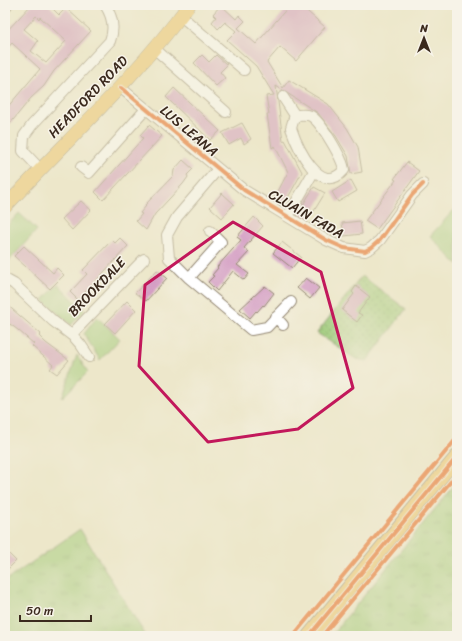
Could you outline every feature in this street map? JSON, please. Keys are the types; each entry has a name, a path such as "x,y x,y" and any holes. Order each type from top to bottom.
{"highway":[{"path":"309,636 457,457"}],"main road":[{"name":"HEADFORD ROAD","path":"5,207 40,169 121,88 189,5"}],"street":[{"path":"40,169 24,151 24,136 32,125 110,42 113,34 112,18 105,5"},
{"path":"181,16 244,70"},
{"path":"154,49 226,112"},
{"name":"LUS LEANA","path":"121,88 244,190"},
{"path":"283,97 296,117"},
{"path":"81,167 89,173 146,109"},
{"path":"306,115 317,121 344,163 344,170 331,179 314,170 307,161 293,136 291,128 296,117 306,115"},
{"name":"LUS LEANA","path":"218,169 177,217 167,234 169,258 189,278 251,330 268,327 276,316 291,302"},
{"name":"CLUAIN FADA","path":"288,216 314,170"},
{"name":"CLUAIN FADA","path":"244,190 344,248 365,251 380,240 412,195 423,184"},
{"path":"189,278 221,242 210,231"},
{"name":"BROOKDALE","path":"71,335 144,259"},
{"name":"BROOKDALE","path":"5,279 14,284 53,321 81,344 89,357"},
{"path":"276,316 283,325"}],"highlighted area":[{"path":"233,222 321,272 353,388 298,429 208,442 139,366 145,285"}],"green space":[{"path":"454,210 457,213 457,264 430,236"},
{"path":"19,213 37,230 5,265 5,228"},
{"path":"362,276 406,309 367,361 356,359 317,333"},
{"path":"58,284 85,311 71,325 43,300"},
{"path":"97,317 120,339 100,360 84,334"},
{"path":"77,355 88,372 62,398"},
{"path":"457,482 457,636 331,636"},
{"path":"80,529 146,636 5,636 5,581"}],"building":[{"path":"31,5 49,5 59,15 66,8 91,31 54,71 44,86 31,98 5,130 5,110 40,69 12,43 5,51 5,33","holes":["36,16 39,19 40,17 66,41 46,63 31,51 38,41 24,29"]},
{"path":"221,5 236,19 239,15 245,21 238,28 256,44 290,5 300,5 325,27 296,61 280,47 267,62 283,88 289,80 328,104 347,128 358,147 362,172 351,174 348,156 336,136 318,113 276,86 283,141 285,140 302,172 284,205 274,199 288,172 275,146 272,148 266,96 274,95 256,66 227,40 236,31 225,22 218,29 212,22 216,17 213,14"},
{"path":"202,55 209,62 216,55 227,65 220,72 225,78 216,86 194,63"},
{"path":"174,88 220,131 210,140 166,97"},
{"path":"242,123 251,139 244,144 241,138 229,145 222,133"},
{"path":"149,125 162,136 103,200 95,192 143,138 140,135"},
{"path":"183,160 193,169 187,175 188,177 183,184 155,214 146,230 136,221 142,214 140,213 146,206 145,205 173,176 174,170"},
{"path":"407,162 419,171 377,229 365,221 396,180 394,179"},
{"path":"351,180 357,191 338,202 332,192"},
{"path":"314,187 325,193 309,219 298,213"},
{"path":"222,193 234,204 222,218 210,207"},
{"path":"81,201 91,210 72,230 62,219"},
{"path":"254,217 263,226 244,248 249,252 237,265 249,274 244,280 233,271 217,291 208,282 214,276 212,275 218,268 217,267 241,240 237,237"},
{"path":"360,221 362,234 344,236 342,223"},
{"path":"120,238 128,246 78,300 70,292 87,274 83,270 112,240 115,243"},
{"path":"282,242 301,257 292,268 273,253"},
{"path":"24,246 53,273 57,268 64,275 50,289 14,256"},
{"path":"157,270 167,278 146,301 135,293"},
{"path":"306,278 319,288 310,299 297,288"},
{"path":"265,286 274,293 264,306 263,305 257,312 256,311 250,318 240,309"},
{"path":"356,286 370,297 358,313 362,315 357,322 342,310 354,294 352,292"},
{"path":"127,301 136,310 115,333 105,324"},
{"path":"5,303 41,334 39,336 46,343 69,360 57,374 50,369 53,365 32,346 34,344 18,330 10,324 5,331"},
{"path":"5,550 16,561 5,572"}],"cycle path":[{"path":"121,88 244,190 326,240 344,248 365,251 371,248 380,240 412,195 423,184"},
{"path":"293,636 457,438"},
{"path":"309,636 457,457"},
{"path":"322,636 457,474"}]}
